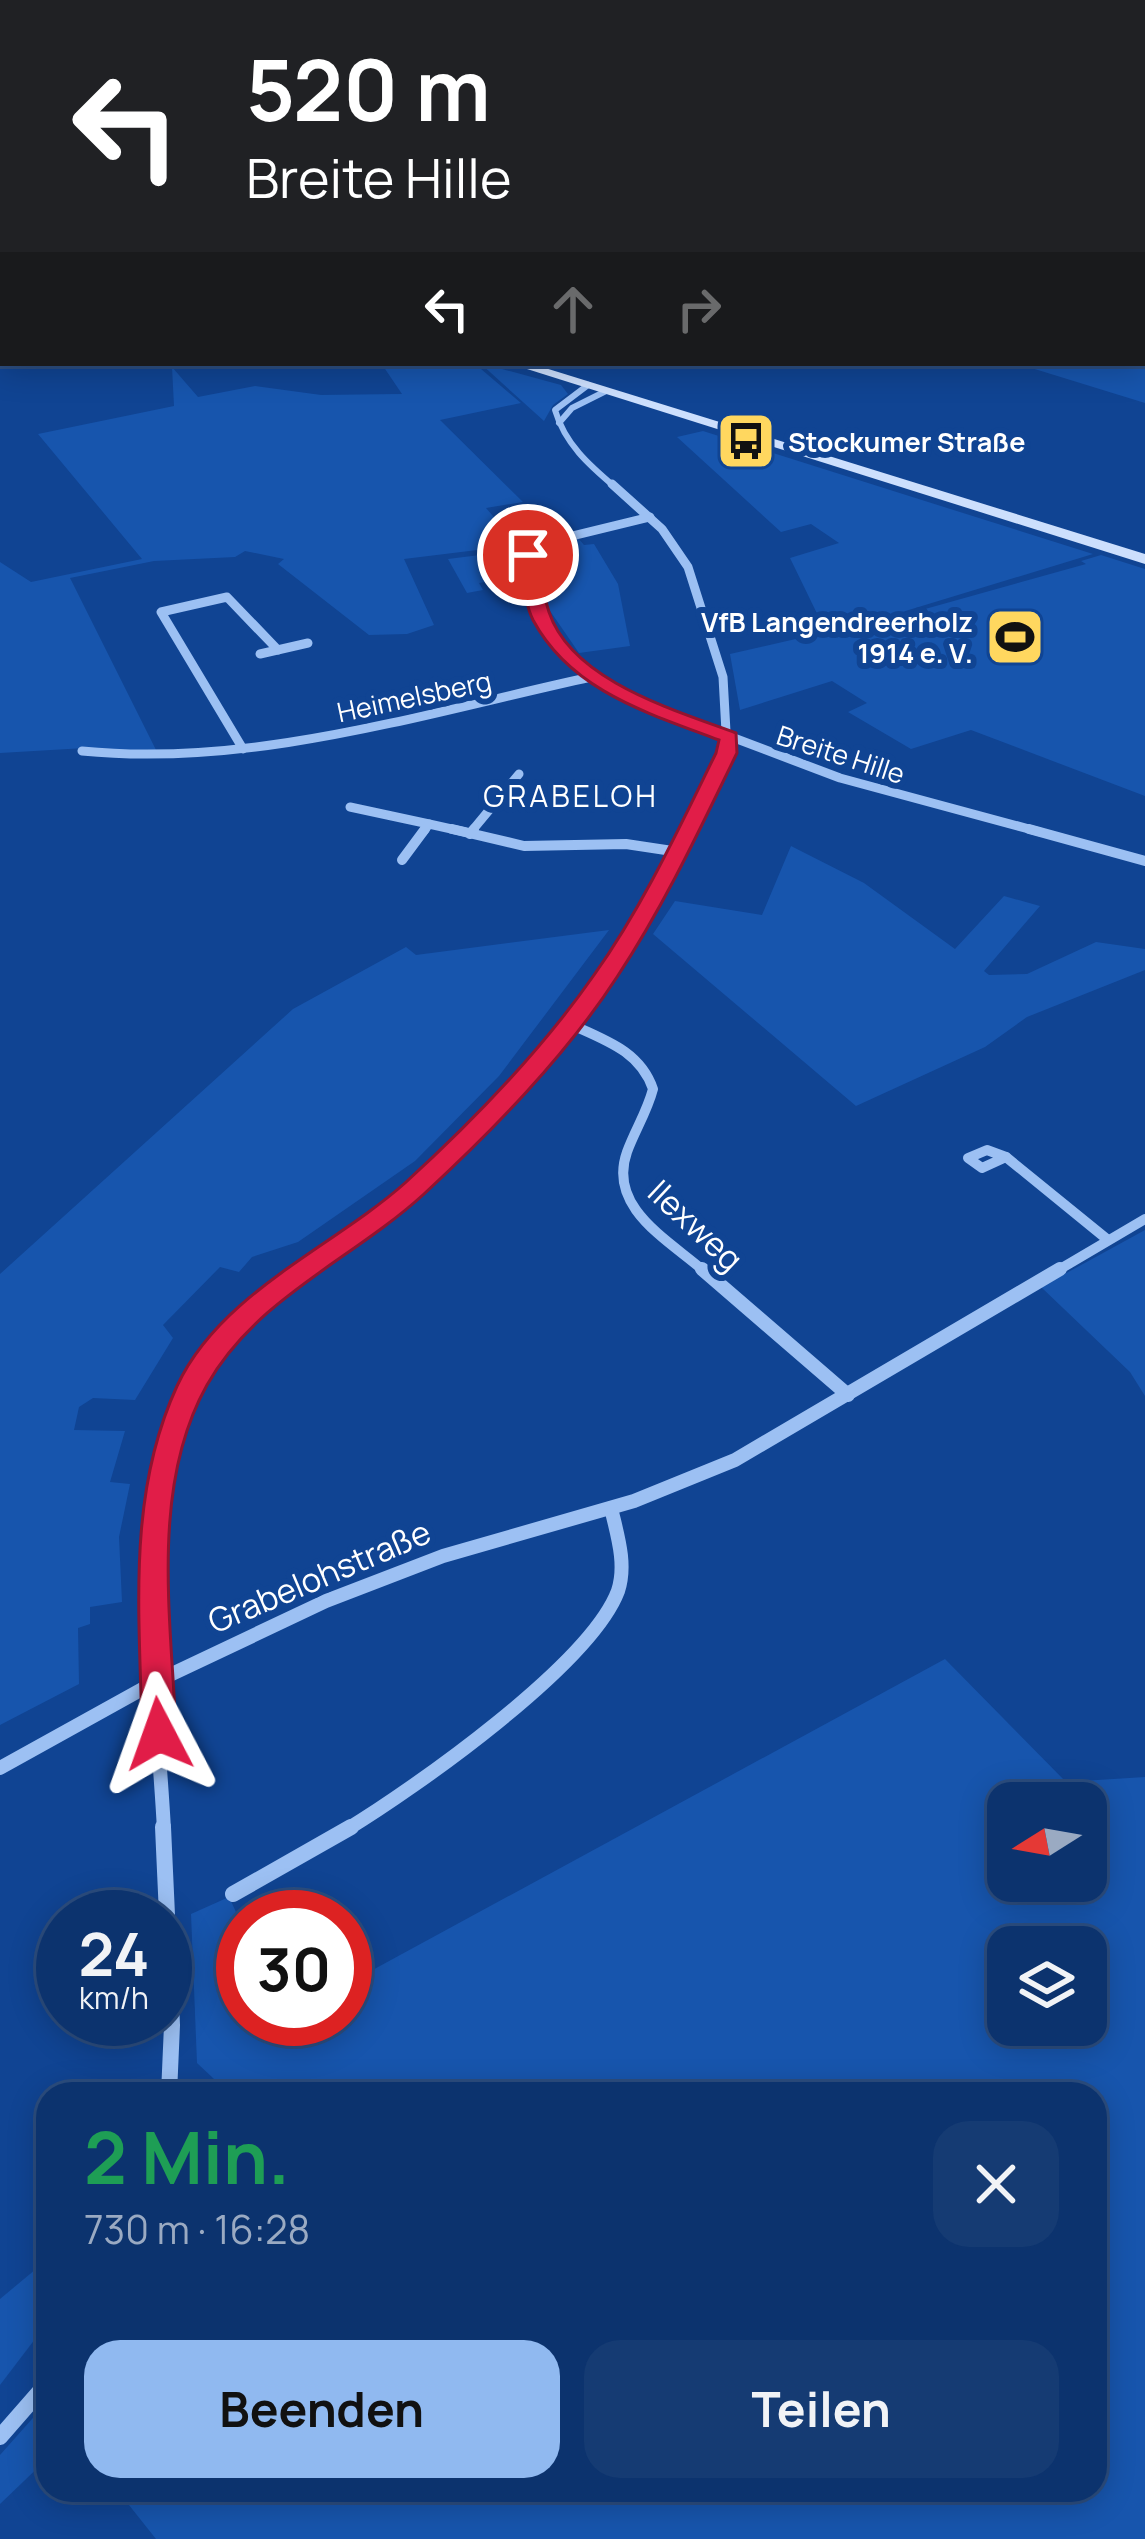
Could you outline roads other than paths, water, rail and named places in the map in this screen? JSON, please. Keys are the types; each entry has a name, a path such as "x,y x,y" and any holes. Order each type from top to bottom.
{"main road":[{"path":"525,366 1145,559"}],"street":[{"path":"170,2082 172,2025 155,1682 154,1524 167,1454 191,1386 213,1354 281,1284 435,1170 570,1024 605,977 679,852 729,737 728,708 695,584 680,551 572,445 559,423 558,406 588,386"},
{"path":"559,423 572,408 606,391"},
{"name":"Breite Hille","path":"650,517 527,547 541,617 591,677 634,701 930,806 1145,861"},
{"path":"243,749 160,612 227,597 278,650"},
{"path":"260,654 308,643"},
{"name":"Heimelsberg","path":"82,751 141,757 243,749 375,728 591,677"},
{"path":"470,834 519,774"},
{"path":"350,807 524,846 626,844 679,852"},
{"path":"402,860 429,824"},
{"name":"Ilexweg","path":"570,1024 620,1045 640,1059 653,1080 655,1097 621,1169 630,1207 848,1395"},
{"path":"1006,1157 1108,1240"},
{"name":"Grabelohstraße","path":"0,1768 155,1682 394,1573 611,1508 735,1460 1145,1219"},
{"path":"240,1890 384,1808 474,1744 535,1691 600,1618 618,1590 621,1564 611,1508"},
{"path":"0,2437 36,2396"}],"place":[{"name":"Stockumer Straße","path":"746,441"},
{"name":"VfB Langendreerholz 1914 e. V.","path":"1015,637"}],"district":[{"name":"GRABELOH","path":"571,795"}]}
